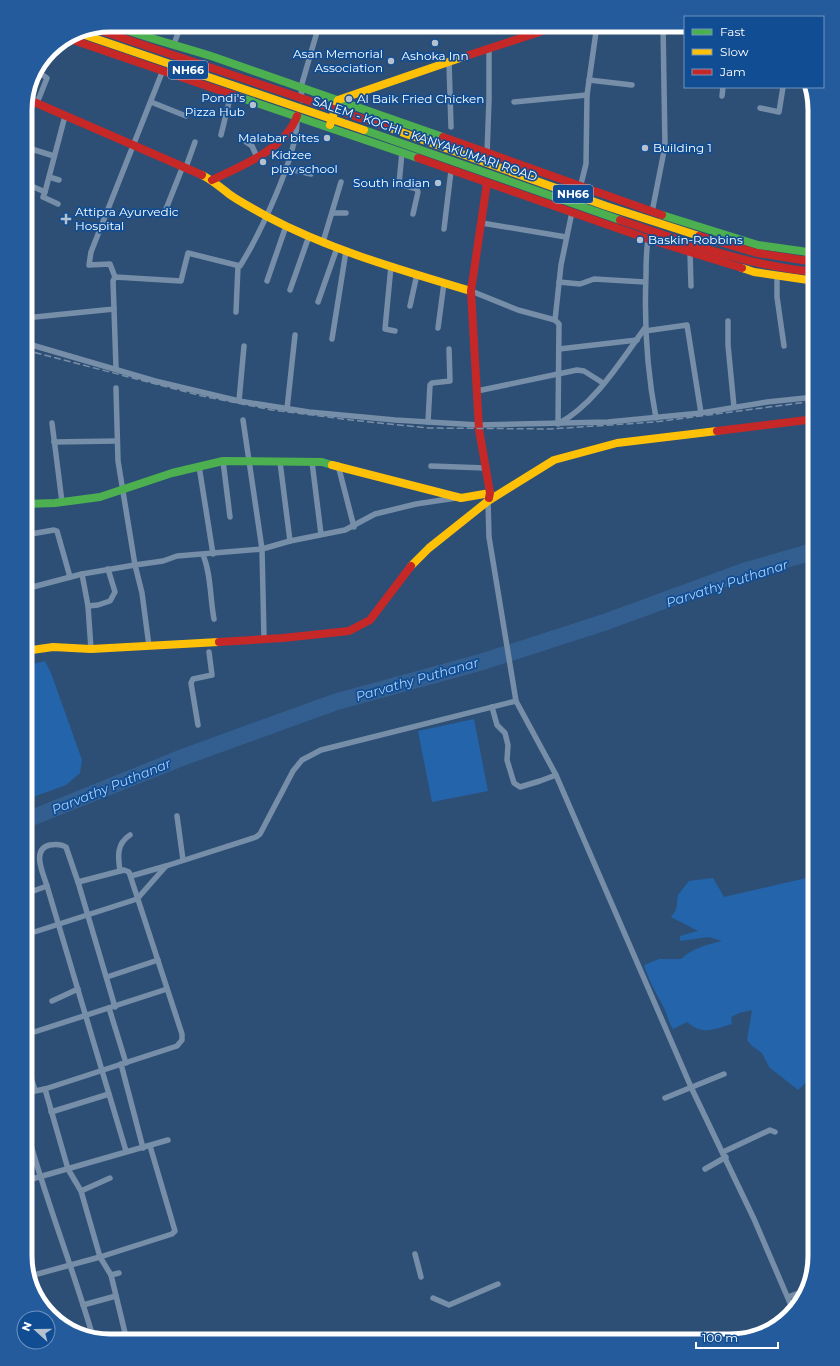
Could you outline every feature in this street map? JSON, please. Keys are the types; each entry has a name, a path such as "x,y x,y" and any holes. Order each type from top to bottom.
{"main road":[{"name":"SALEM - KOCHI - KANYAKUMARI ROAD","path":"106,32 335,110 641,218 727,246 782,258 808,261"},
{"path":"131,32 147,38 174,44 301,87 580,188 652,212 758,245 808,252"},
{"path":"338,100 539,32"},
{"name":"SALEM - KOCHI - KANYAKUMARI ROAD","path":"86,36 298,115 332,119 677,240 751,262 783,269 808,271"},
{"path":"74,40 231,94 298,115 329,128 402,152 451,171 572,212 648,240 730,265 777,276 808,280"},
{"path":"329,128 338,100"},
{"path":"33,101 212,180 230,195 266,216 309,236 337,248 471,291"},
{"path":"212,180 258,157 285,136 298,115"},
{"path":"487,183 471,291 479,424 489,497"},
{"path":"32,650 53,647 92,650 340,633 360,627 370,620 409,568 429,548 489,497 554,460 617,443 808,420"},
{"path":"32,504 62,502 100,497 199,466 223,461 312,462 338,464 460,498 489,497"}],"street":[{"path":"174,44 179,32"},
{"path":"115,277 181,281 186,255 190,253 238,266 242,265 266,216 285,168 296,132 302,99 301,87 317,32"},
{"path":"580,188 586,164 587,95 596,32"},
{"path":"652,212 665,146 663,32"},
{"path":"487,154 489,48"},
{"path":"449,62 451,127"},
{"path":"116,368 113,281 115,277 110,264 89,265 91,252 163,70"},
{"path":"37,103 47,78 41,74"},
{"path":"589,80 632,85"},
{"path":"722,96 723,88"},
{"path":"760,108 779,112 783,88"},
{"path":"221,135 231,94"},
{"path":"514,102 587,95"},
{"path":"150,102 186,116"},
{"path":"58,204 43,197 65,116"},
{"path":"166,209 195,142"},
{"path":"246,142 252,146 258,157"},
{"path":"32,149 54,156"},
{"path":"402,152 399,184 417,189 418,192 413,214"},
{"path":"285,168 311,174"},
{"path":"444,229 451,171"},
{"path":"49,177 59,180"},
{"path":"323,242 341,182"},
{"path":"32,186 45,192"},
{"path":"558,424 559,326 555,320 566,237 572,212"},
{"path":"332,213 346,213"},
{"path":"482,223 566,237"},
{"path":"267,281 286,226"},
{"path":"290,290 309,236"},
{"path":"648,240 645,282 645,330 650,382 656,418"},
{"path":"318,302 337,248"},
{"path":"332,339 346,251"},
{"path":"690,253 691,286"},
{"path":"236,312 238,266"},
{"path":"391,266 385,329 395,331"},
{"path":"410,306 417,274"},
{"path":"777,276 777,297 784,346"},
{"path":"559,282 580,284 594,279 645,282"},
{"path":"438,328 444,283"},
{"path":"471,291 518,310 555,320"},
{"path":"32,317 114,309"},
{"path":"728,321 728,345 734,407"},
{"path":"558,424 579,409 603,383 645,330 687,325 701,413"},
{"path":"287,409 295,335"},
{"path":"559,349 637,340"},
{"path":"32,345 116,368 155,381 239,401 287,409 395,420 479,424 558,424 656,418 808,398"},
{"path":"239,401 244,346"},
{"path":"428,422 430,385 432,383 448,382 450,380 449,349"},
{"path":"477,391 558,373 581,370 603,383"},
{"path":"116,388 116,441 122,490 135,564 142,593 149,646"},
{"path":"243,420 262,549 264,638"},
{"path":"52,423 62,502"},
{"path":"54,442 116,441"},
{"path":"223,461 230,517"},
{"path":"280,462 290,541"},
{"path":"312,462 321,534"},
{"path":"338,464 354,527"},
{"path":"199,466 213,554"},
{"path":"431,466 485,468"},
{"path":"489,497 489,537 516,701 556,775 691,1087 724,1155 791,1305"},
{"path":"32,588 82,574 177,556 262,549 290,541 354,527 376,514 416,504 460,498"},
{"path":"32,534 54,530 57,531 70,578"},
{"path":"203,555 208,568 208,585 214,619"},
{"path":"88,606 98,605 110,601 115,592 108,569"},
{"path":"82,574 88,606 92,650"},
{"path":"198,725 191,683 193,679 212,675 209,652"},
{"path":"131,876 256,837 260,834 293,771 302,760 315,754 516,701"},
{"path":"492,707 497,725 505,733 508,745 507,760 514,783 520,787 540,782 556,775"},
{"path":"177,816 183,860"},
{"path":"120,871 118,852 124,839 130,835"},
{"path":"126,1151 86,1015 57,925 39,852 46,846 56,844 66,847 78,882 107,977 123,1064 143,1148"},
{"path":"32,933 137,899 166,866"},
{"path":"32,1091 45,1089 165,1050 180,1043 182,1034 137,899 131,876 127,870 78,882"},
{"path":"32,891 47,886"},
{"path":"107,977 158,960"},
{"path":"52,1001 78,989"},
{"path":"32,1033 167,989"},
{"path":"664,1098 724,1074"},
{"path":"32,1081 35,1090"},
{"path":"45,1089 68,1169 81,1191 100,1257 111,1275 126,1334"},
{"path":"51,1112 109,1094"},
{"path":"704,1169 724,1155 770,1130 775,1132"},
{"path":"32,1179 168,1140"},
{"path":"34,1275 100,1257 175,1231 150,1146"},
{"path":"32,1150 39,1177 70,1264 92,1332"},
{"path":"81,1191 110,1178"},
{"path":"415,1254 421,1277"},
{"path":"111,1275 119,1273"},
{"path":"433,1298 449,1305 498,1284"},
{"path":"788,1297 799,1293"},
{"path":"83,1304 116,1296"}],"shaded area":[{"path":"45,661 51,673 82,760 80,773 66,785 32,797 32,664"},
{"path":"474,719 488,791 432,802 418,731"},
{"path":"713,878 724,897 808,878 808,1081 798,1090 769,1067 762,1053 752,1046 747,1040 752,1010 739,1013 731,1017 732,1024 714,1029 699,1029 687,1022 673,1029 650,981 644,965 659,959 681,959 695,950 722,941 709,937 680,941 680,936 698,931 671,917 676,910 678,895 689,881"}],"water":[{"name":"Parvathy Puthanar","path":"808,544 808,562 747,579 608,630 484,670 338,710 186,765 32,826 32,809 181,749 333,694 479,654 603,614 742,563"}],"railway":[{"path":"32,352 202,396 272,410 428,428 550,429 655,422 808,402"}],"traffic: fast":[{"path":"131,32 214,57 443,137"},
{"path":"239,97 418,158"},
{"path":"364,130 620,220"},
{"path":"662,215 758,245 808,252"},
{"path":"32,504 55,503 100,497 172,473 223,461 322,462 332,465"}],"traffic: slow":[{"path":"87,36 364,130"},
{"path":"330,125 338,100 463,57"},
{"path":"387,127 606,206 699,236"},
{"path":"202,175 213,181 233,197 266,216 315,239 366,258 471,291"},
{"path":"742,268 754,272 808,280"},
{"path":"411,566 429,548 488,501 554,460 617,443 717,431"},
{"path":"332,465 461,498 490,493"},
{"path":"32,650 53,647 91,649 219,642"}],"traffic: jam":[{"path":"106,32 387,127"},
{"path":"463,57 540,32"},
{"path":"74,40 239,97"},
{"path":"33,101 202,175"},
{"path":"212,180 249,162 273,147 291,128 297,116"},
{"path":"443,137 662,215"},
{"path":"418,158 648,239 742,268"},
{"path":"487,183 471,291 479,429 490,493 489,498"},
{"path":"620,220 692,245 741,259 808,271"},
{"path":"699,236 757,253 808,261"},
{"path":"717,431 808,420"},
{"path":"219,642 283,638 349,631 370,620 411,566"}],"place":[{"name":"Ashoka Inn","path":"435,43"},
{"name":"Asan Memorial Association","path":"391,61"},
{"name":"Al Baik Fried Chicken","path":"349,99"},
{"name":"Pondi's Pizza Hub","path":"253,105"},
{"name":"Malabar bites","path":"327,138"},
{"name":"Building 1","path":"645,148"},
{"name":"Kidzee play school","path":"263,162"},
{"name":"South indian","path":"438,183"},
{"name":"Attipra Ayurvedic Hospital","path":"66,219"},
{"name":"Baskin-Robbins","path":"640,240"}]}
